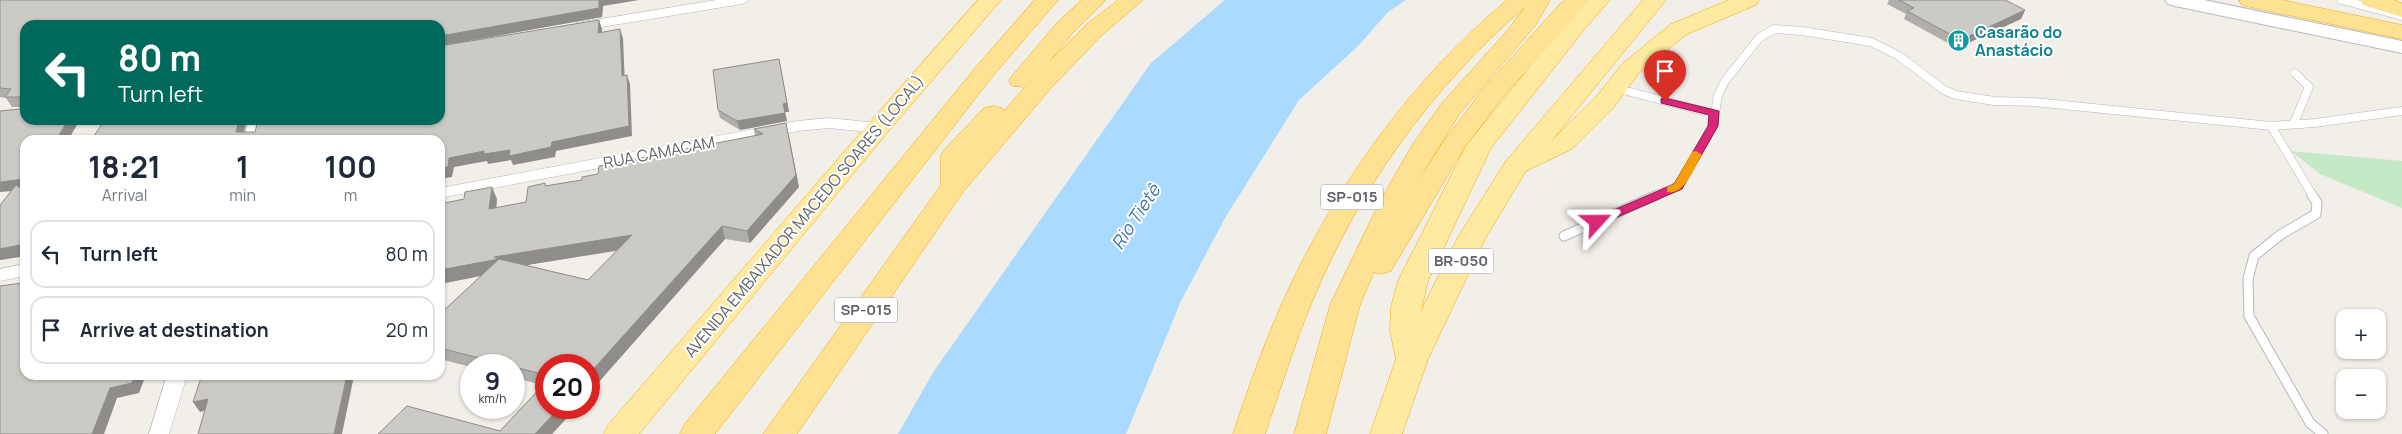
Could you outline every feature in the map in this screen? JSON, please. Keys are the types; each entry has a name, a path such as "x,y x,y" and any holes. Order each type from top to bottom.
{"highway":[{"name":"AVENIDA EMBAIXADOR MACEDO SOARES (LOCAL)","path":"620,434 878,128 990,0"},
{"path":"696,434 949,115 1022,26 1047,0"},
{"path":"984,72 1026,40 1072,0"},
{"path":"954,186 954,155 1064,29 1095,0"},
{"name":"SP-015","path":"779,434 954,186 1042,83 1094,30 1132,0"},
{"name":"SP-015","path":"1249,434 1273,363 1317,259 1350,200 1399,126 1442,73 1500,16 1520,0"},
{"path":"1310,434 1346,304 1389,206 1435,129 1462,92 1516,35 1536,10 1539,0"},
{"path":"1346,304 1361,296 1370,288 1383,258 1415,204 1453,146 1493,93 1568,9 1579,0"},
{"path":"1412,359 1405,331 1406,307 1414,280 1464,172 1491,131 1599,0"},
{"path":"1515,167 1655,0"},
{"path":"1515,167 1563,144 1605,102 1631,68 1679,29 1748,0"},
{"path":"2250,0 2402,32"},
{"path":"2371,0 2402,10"},
{"name":"BR-050","path":"1386,434 1412,359 1472,238 1515,167"}],"main road":[{"path":"2175,0 2402,47"}],"street":[{"path":"565,29 742,0"},
{"name":"RUA CAMACAM","path":"445,192 798,126 829,123 878,128"},
{"path":"0,275 20,271"},
{"path":"159,434 175,380"}],"lane":[{"path":"2342,0 2402,16"},
{"path":"1564,236 1678,186 1713,126 1718,95 1725,81 1759,38 1774,29 1802,31 1871,42 1899,56 1944,90 1956,95 1994,101 2034,102 2271,126 2315,123 2402,110"},
{"path":"2294,123 2309,87 2295,73"},
{"path":"1615,88 1715,114"},
{"path":"2271,126 2317,203 2316,214 2280,235 2254,256 2248,279 2250,316 2310,423 2323,434"}],"green space":[{"path":"2291,151 2402,161 2402,208 2320,174"}],"water":[{"name":"Rio Tietê","path":"1225,0 1406,0 1388,12 1358,46 1299,100 1225,218 1181,301 1126,434 898,434 934,371 1151,63"}],"building":[{"path":"0,0 599,0 599,8 445,35 445,20 20,20 20,97 5,97 11,89 0,88"},
{"name":"Casarão do Anastácio","path":"1899,0 2005,0 2025,10 1961,40 1907,11 1914,8"},
{"path":"599,20 598,33 620,29 622,76 627,75 629,126 552,142 551,147 509,156 510,150 484,154 484,151 449,158 448,167 445,167 445,135 94,135 102,125 238,125 236,132 255,132 257,125 445,125 445,45"},
{"path":"779,59 787,103 783,104 785,113 737,121 718,110 713,70"},
{"path":"20,109 20,125 65,125 59,135 20,135 20,180 0,182 0,111"},
{"path":"786,123 796,175 747,231 722,226 600,362 600,354 535,354 535,372 525,370 525,354 464,354 445,349 445,309 499,259 445,269 445,203 464,199 465,192 492,187 489,209 526,202 528,187 545,183 545,186 582,180 582,177 598,174 599,166 763,134 754,129","holes":["632,235 588,280 494,257"]},
{"path":"16,185 20,188 20,245 0,249 0,205"},
{"path":"20,283 20,380 133,380 132,383 110,388 92,434 0,434 0,286"},
{"path":"200,380 346,380 334,434 198,434 208,399 193,402"},
{"path":"535,394 535,419 549,419 535,434 378,434 407,406 500,431 511,419 525,419 525,404"}],"slow traffic":[{"path":"1671,189 1678,186 1696,155"}],"place":[{"name":"Casarão do Anastácio","path":"1959,41"}],"route":[{"path":"1597,222 1678,186 1713,126 1715,114 1665,101"}]}
